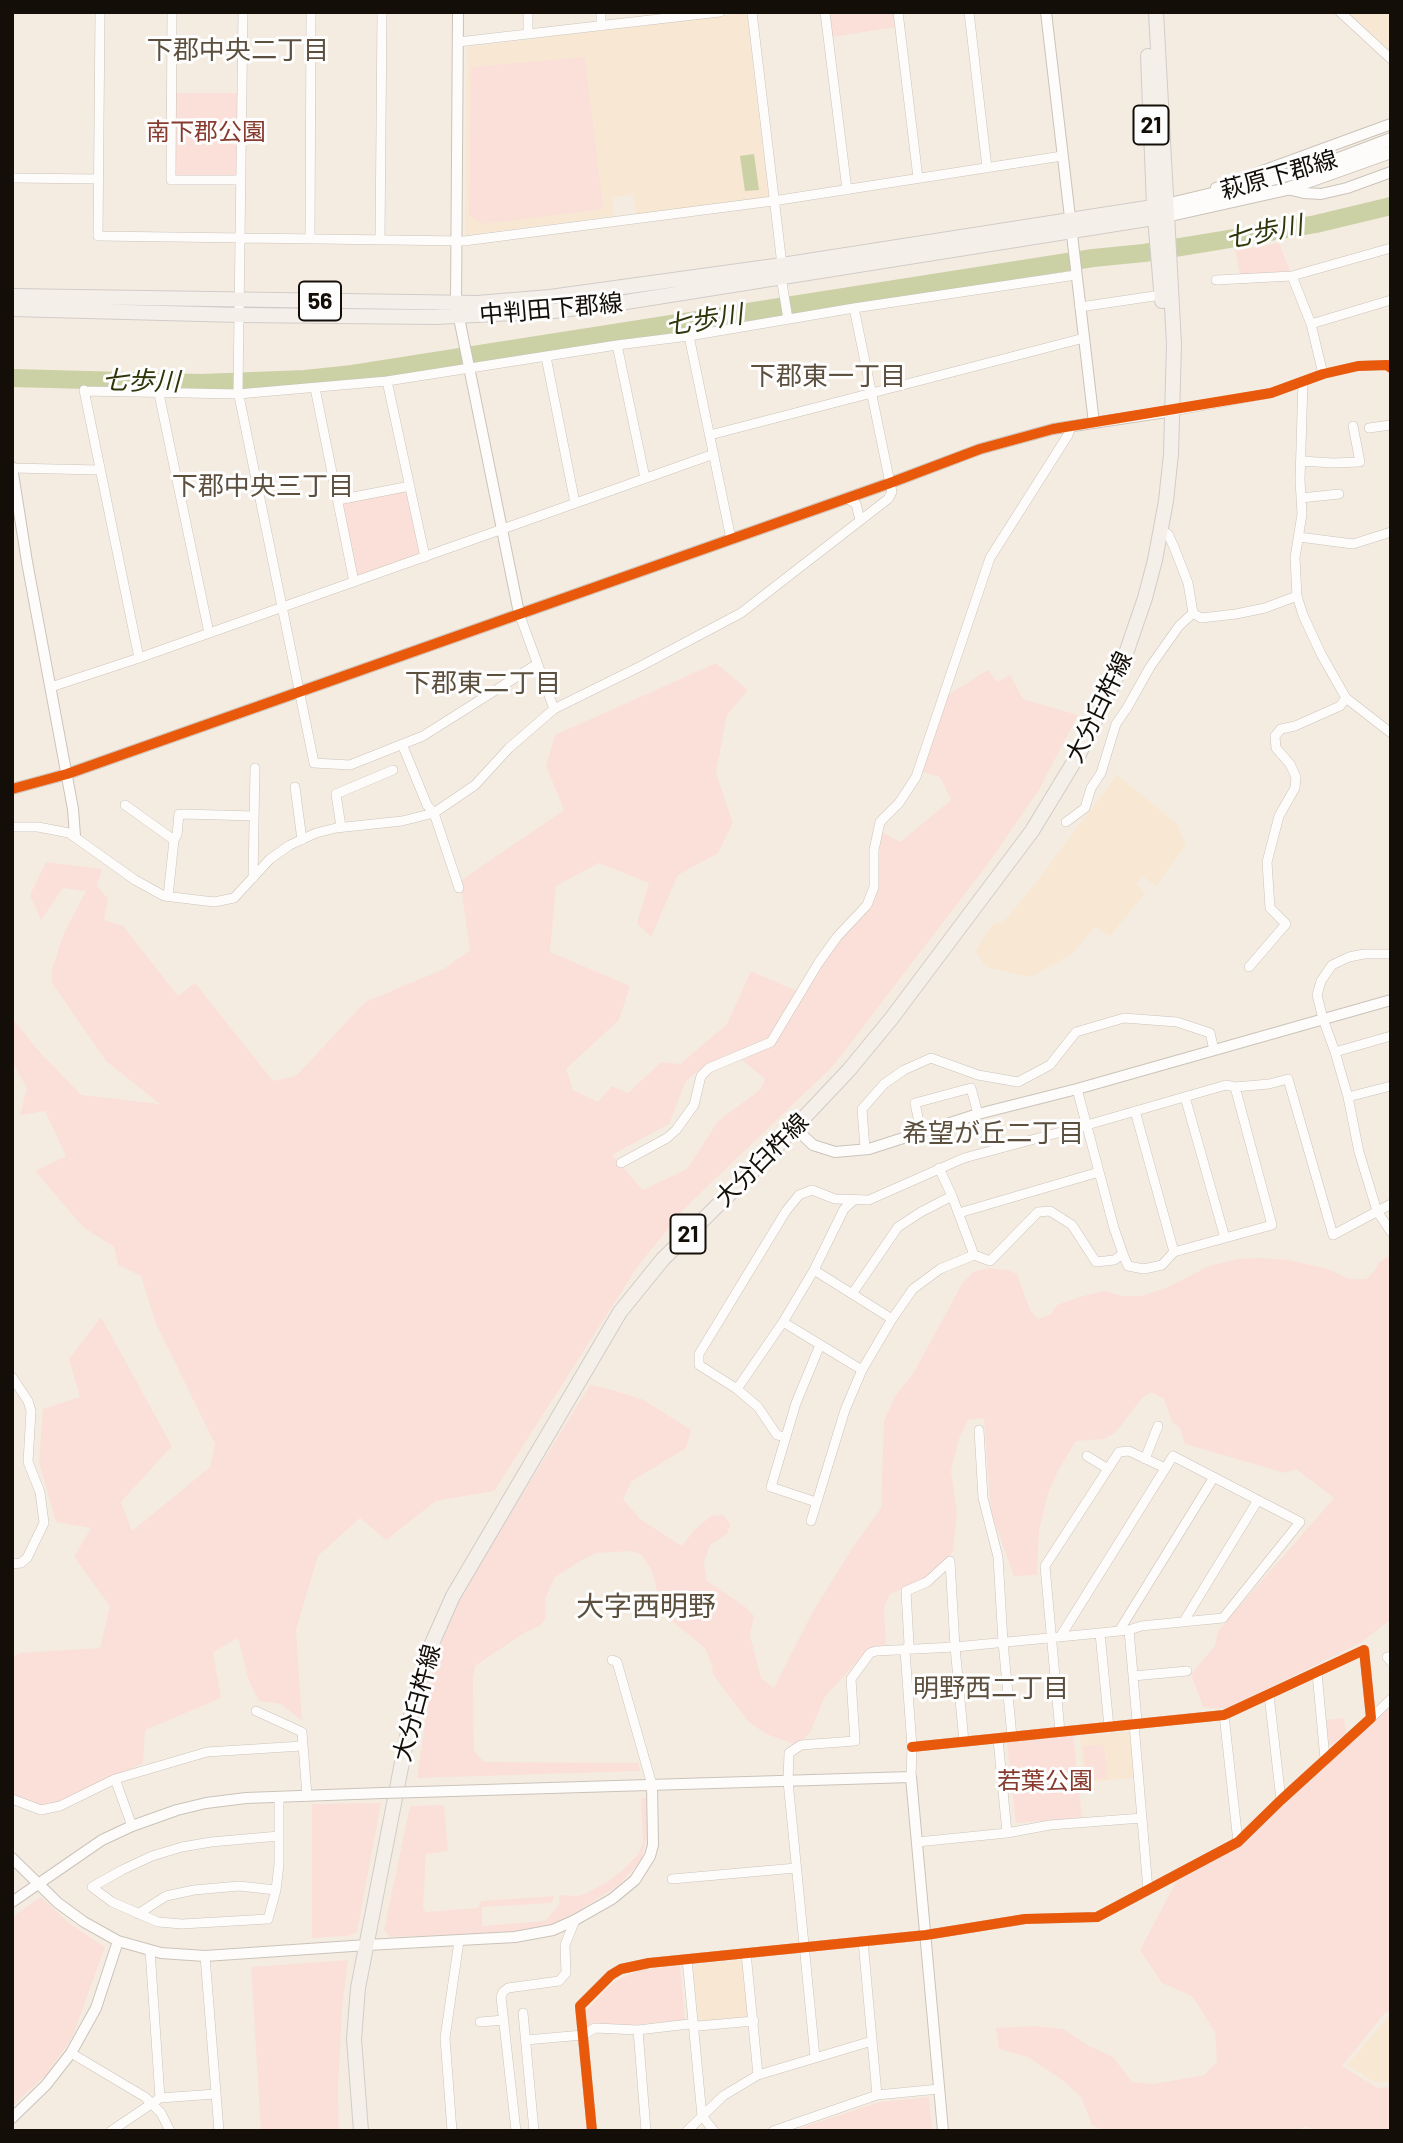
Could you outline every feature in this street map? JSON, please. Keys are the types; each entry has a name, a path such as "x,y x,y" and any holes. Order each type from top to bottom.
{"main road":[{"name":"大分臼杵線","path":"361,2129 355,2059 358,1988 414,1701 426,1657 453,1596 605,1334 631,1296 663,1259 795,1128 849,1070 891,1019 1004,869 1051,800 1080,752 1122,665 1145,598 1160,530 1169,479 1173,411 1174,344 1162,236 1147,12"},
{"name":"大分臼杵線","path":"1156,12 1160,211"},
{"name":"萩原下郡線","path":"1160,211 1287,188 1391,139"},
{"name":"萩原下郡線","path":"1160,211 1216,193 1321,172 1391,152"},
{"name":"中判田下郡線","path":"12,309 239,307 554,311 782,278 1070,224 1160,211"},
{"name":"大分臼杵線","path":"1164,260 1161,295 1173,411"},
{"name":"中判田下郡線","path":"12,296 239,307"}],"street":[{"path":"100,12 98,236 457,241 774,201 1062,156"},
{"path":"172,12 171,180 241,180"},
{"path":"243,12 238,392 314,764 351,765 423,736 537,664"},
{"path":"310,239 311,12"},
{"path":"380,240 382,12"},
{"path":"458,12 457,310 519,613 554,709"},
{"path":"528,12 528,34"},
{"path":"601,12 601,26"},
{"path":"458,43 674,15 720,12"},
{"path":"752,12 788,317"},
{"path":"825,12 847,190"},
{"path":"898,12 918,178"},
{"path":"969,12 987,168"},
{"path":"1046,12 1094,423"},
{"path":"1340,12 1391,59"},
{"path":"1216,193 1216,188 1391,124"},
{"path":"1287,188 1321,194 1391,172"},
{"path":"12,178 99,179"},
{"path":"1216,280 1292,276 1391,248"},
{"path":"139,658 84,390 159,394 238,392 387,381 689,336 788,317 1076,273"},
{"path":"1292,276 1311,324 1323,374"},
{"path":"1080,307 1161,295"},
{"path":"1311,324 1391,300"},
{"path":"12,827 38,827 75,836 135,880 164,896 214,902 234,898 270,859 290,845 316,833 341,827 402,821 433,813 475,785 509,748 554,709 741,613 888,499 892,492 854,308"},
{"path":"689,336 731,539"},
{"path":"710,435 1084,338"},
{"path":"617,345 645,478"},
{"path":"545,357 575,503"},
{"path":"12,789 67,774 980,449 1045,431 1271,393 1323,374 1358,366 1387,365 1391,368"},
{"path":"387,381 425,557"},
{"path":"1303,382 1302,514 1295,558 1297,596 1321,654 1346,698 1391,733"},
{"path":"315,388 354,582"},
{"path":"159,394 209,634"},
{"path":"1369,428 1391,425"},
{"path":"1301,461 1360,462 1353,426"},
{"path":"621,1163 667,1138 676,1130 694,1105 702,1076 709,1068 772,1042 825,954 867,905 874,887 874,850 880,822 899,803 916,777 990,558 1071,427"},
{"path":"51,687 209,634 714,454"},
{"path":"75,836 73,809 12,468 99,470"},
{"path":"338,500 410,485"},
{"path":"1301,498 1339,494"},
{"path":"846,498 856,504 860,520"},
{"path":"1160,530 1168,534 1188,583 1193,612 1201,618 1265,608 1297,596"},
{"path":"1299,537 1353,544 1391,533"},
{"path":"1066,822 1086,808 1091,788 1101,773 1116,724 1157,656 1193,612"},
{"path":"1249,967 1286,924 1270,908 1267,862 1279,816 1294,788 1296,777 1290,764 1276,748 1275,736 1281,729 1295,726 1340,706 1346,698"},
{"path":"402,744 433,813 459,888"},
{"path":"253,879 255,768"},
{"path":"341,827 336,794 393,770"},
{"path":"295,787 302,840"},
{"path":"125,806 174,840"},
{"path":"168,897 174,840 181,814 254,816"},
{"path":"1391,954 1364,954 1332,965 1321,981 1317,995 1348,1097 1359,1152 1377,1211 1391,1233"},
{"path":"795,1128 813,1145 835,1152 864,1149 978,1114 1077,1090 1391,1000"},
{"path":"864,1149 862,1109 884,1084 904,1070 931,1058 978,1076 1018,1082 1050,1065 1076,1032 1124,1017 1177,1022 1210,1033 1214,1050"},
{"path":"1335,1052 1391,1036"},
{"path":"785,1437 777,1435 758,1407 737,1389 699,1365 699,1354 786,1211 799,1195 812,1190 835,1199 869,1200 964,1158 1226,1085 1235,1087 1269,1084 1288,1079 1333,1235 1391,1204"},
{"path":"1348,1097 1391,1086"},
{"path":"1077,1090 1123,1254 1128,1266 1144,1269 1162,1265 1174,1252 1272,1225 1235,1087"},
{"path":"920,1132 915,1103 971,1088 978,1114"},
{"path":"1185,1097 1225,1238"},
{"path":"1135,1111 1174,1252"},
{"path":"939,1168 953,1196 974,1255"},
{"path":"959,1213 1099,1172"},
{"path":"852,1294 898,1227 953,1196"},
{"path":"737,1389 783,1322 814,1270 844,1209 854,1200"},
{"path":"811,1521 845,1410 862,1370 913,1289 940,1269 974,1255 990,1261 1038,1212 1050,1211 1072,1225 1096,1262 1114,1260 1123,1254"},
{"path":"814,1270 892,1319"},
{"path":"783,1322 862,1370"},
{"path":"816,1502 771,1487 805,1379 820,1345"},
{"path":"12,1377 28,1401 31,1411 29,1462 40,1492 44,1523 27,1558 21,1563 12,1564"},
{"path":"1145,1459 1158,1426"},
{"path":"979,1430 983,1498 998,1557 1012,1737"},
{"path":"1059,1732 1055,1637 1045,1566 1119,1452 1129,1451 1165,1468"},
{"path":"1087,1456 1108,1469"},
{"path":"815,2057 788,1781 789,1753 801,1745 855,1741 851,1679 870,1653 876,1651 955,1647 1100,1633 1223,1618 1300,1522 1173,1456 1055,1637"},
{"path":"1148,1890 1134,1724 1137,1721 1133,1676 1124,1630 1214,1476"},
{"path":"1184,1621 1258,1500"},
{"path":"943,2131 911,1777 912,1747 905,1651 909,1644 906,1591 927,1582 950,1561 964,1742"},
{"path":"1100,1633 1109,1727"},
{"path":"912,1747 1224,1715 1364,1650 1371,1718"},
{"path":"1391,1656 1387,1657 1391,1662"},
{"path":"12,1858 71,1913 118,1941 182,1955 205,1956 498,1939 553,1930 624,1890 644,1867 653,1845 652,1785 617,1662 612,1660"},
{"path":"1133,1676 1187,1671"},
{"path":"1317,1673 1325,1759"},
{"path":"1269,1695 1281,1800"},
{"path":"592,2131 580,2006 611,1975 621,1969 687,1959 926,1935 1024,1919 1097,1917 1238,1842 1391,1699"},
{"path":"256,1711 302,1732 307,1796"},
{"path":"1224,1715 1238,1842"},
{"path":"998,1739 1007,1833"},
{"path":"12,1799 41,1810 60,1806 115,1779 207,1752 302,1746"},
{"path":"12,1902 93,1846 132,1826 199,1804 233,1799 911,1777"},
{"path":"115,1779 132,1826"},
{"path":"279,1797 279,1836 279,1864 276,1890 268,1919 182,1924 158,1922 112,1902 92,1887 142,1861 182,1847 279,1836"},
{"path":"917,1842 1007,1833 1050,1825 1142,1818"},
{"path":"672,1879 796,1868"},
{"path":"138,1914 166,1896 194,1890 239,1886 276,1890"},
{"path":"516,2131 501,1997 508,1988 559,1981 566,1973 565,1945 575,1920"},
{"path":"12,2118 46,2085 71,2053 96,2008 118,1941"},
{"path":"452,2131 445,2038 459,1941"},
{"path":"863,1941 877,2095"},
{"path":"150,1950 156,2100 170,2131"},
{"path":"746,1953 758,2075"},
{"path":"205,1956 219,2131"},
{"path":"687,1959 702,2116 714,2131"},
{"path":"523,2013 534,2131"},
{"path":"480,2022 504,2020"},
{"path":"526,2040 583,2035 595,2028 638,2030 754,2021"},
{"path":"638,2030 646,2131"},
{"path":"687,2131 723,2096 758,2075 872,2041"},
{"path":"71,2053 156,2100"},
{"path":"773,2131 877,2095 939,2090"},
{"path":"111,2131 156,2100 215,2094"}],"shaded area":[{"path":"1348,12 1391,12 1391,51"},
{"path":"744,13 747,16 767,198 636,214 633,195 612,197 614,216 465,235 467,47"},
{"path":"754,154 759,190 745,191 740,156"},
{"path":"1117,775 1177,824 1186,845 1156,886 1142,876 1136,884 1145,893 1110,936 1095,927 1072,954 1031,977 986,967 976,952 983,938 992,925 1003,922 1030,890"},
{"path":"1130,1732 1134,1778 1084,1782 1080,1736"},
{"path":"742,1960 750,2019 699,2025 693,1968 698,1964"},
{"path":"1391,2014 1391,2082 1375,2082 1347,2065"}],"green space":[{"path":"829,12 894,12 896,27 832,37"},
{"path":"585,57 603,209 482,224 469,215 471,67"},
{"name":"南下郡公園","path":"175,93 237,93 236,173 233,176 178,176 175,172"},
{"path":"1279,243 1292,276 1241,279 1235,250"},
{"path":"407,490 418,555 361,575 356,574 342,505 346,501"},
{"path":"716,663 748,690 727,715 716,773 733,823 718,853 678,875 651,937 637,923 649,883 599,863 556,886 550,952 630,986 619,1020 566,1069 573,1090 598,1102 612,1086 628,1093 661,1062 680,1064 727,1024 751,971 797,991 768,1041 706,1065 686,1081 669,1124 612,1155 643,1190 687,1169 718,1121 761,1089 765,1079 742,1060 775,1043 821,964 877,886 881,831 900,842 951,800 940,777 920,771 946,696 988,670 997,682 1010,675 1023,699 1078,715 1040,788 990,861 833,1066 685,1208 638,1266 494,1491 436,1501 386,1540 360,1518 318,1556 296,1630 302,1721 281,1704 259,1701 249,1681 238,1638 213,1652 221,1698 145,1730 143,1763 71,1797 42,1807 12,1798 12,1658 19,1653 100,1648 110,1606 74,1557 91,1528 56,1522 39,1462 43,1409 80,1397 69,1359 101,1317 172,1446 121,1502 132,1531 210,1467 215,1444 156,1324 141,1276 118,1265 114,1247 83,1227 35,1171 66,1156 45,1111 20,1115 27,1088 12,1062 12,1023 15,1021 36,1048 81,1095 160,1104 106,1061 52,983 52,969 64,933 86,891 63,888 41,920 30,895 46,862 102,869 97,886 108,899 104,920 123,926 178,996 195,983 273,1081 296,1076 365,1002 444,969 470,950 460,881 564,810 546,766 555,735"},
{"path":"1391,1255 1391,1619 1362,1642 1227,1709 1203,1707 1191,1674 1215,1646 1218,1631 1334,1498 1296,1469 1285,1473 1185,1444 1180,1428 1172,1422 1164,1399 1151,1392 1142,1398 1116,1432 1104,1439 1076,1441 1048,1493 1039,1531 1037,1575 1014,1576 991,1512 984,1418 968,1420 959,1439 951,1471 957,1513 953,1551 947,1560 924,1580 890,1594 884,1608 886,1645 867,1651 831,1690 824,1698 810,1733 797,1745 766,1734 749,1722 713,1675 705,1648 662,1613 652,1571 642,1555 631,1551 596,1553 555,1577 545,1599 546,1618 539,1626 475,1666 474,1751 484,1762 638,1763 640,1771 417,1778 433,1668 451,1613 590,1385 644,1400 691,1430 686,1448 632,1481 623,1499 640,1519 682,1546 695,1529 711,1516 723,1515 730,1524 727,1534 710,1545 704,1562 707,1581 754,1616 750,1635 761,1678 774,1688 812,1613 881,1508 884,1421 895,1396 913,1374 962,1284 973,1272 989,1268 1017,1274 1030,1310 1038,1319 1050,1315 1057,1305 1083,1296 1104,1291 1123,1296 1142,1296 1168,1287 1209,1266 1237,1259 1288,1260 1328,1269 1349,1279 1366,1279 1379,1262"},
{"path":"1391,1705 1391,2010 1384,2014 1342,2066 1378,2088 1391,2087 1391,2131 1314,2131 1306,2126 1298,2131 1105,2131 1092,2125 1081,2097 1061,2079 1028,2057 999,2049 996,2028 1034,2026 1063,2029 1089,2046 1113,2057 1132,2082 1154,2084 1204,2075 1217,2062 1215,2032 1192,1996 1162,1983 1140,1950 1177,1880 1241,1845"},
{"path":"1344,1718 1346,1733 1332,1745 1326,1745 1325,1720"},
{"name":"若葉公園","path":"1073,1735 1082,1818 1016,1823 1007,1744 1009,1740"},
{"path":"1104,1744 1107,1778 1087,1780 1083,1746"},
{"path":"641,1798 646,1798 647,1835 642,1857 620,1884 569,1917 552,1925 521,1932 390,1937 384,1930 410,1806 444,1805 448,1851 426,1854 423,1908 426,1912 478,1908 481,1901 554,1896 552,1903 482,1907 482,1926 545,1921 559,1905 559,1895 585,1894 624,1869 638,1854 643,1843"},
{"path":"381,1803 357,1932 348,1936 312,1938 312,1804"},
{"path":"41,1897 69,1923 105,1947 72,2038 46,2075 12,2106 12,1917"},
{"path":"348,1960 342,2009 339,2131 261,2131 251,1967"},
{"path":"680,1965 685,2020 592,2029 586,2026 584,2013 618,1980 640,1970"},
{"path":"929,2097 932,2131 791,2131 880,2102"}],"waterway":[{"name":"七歩川","path":"12,378 201,383 305,379 352,374 1093,258 1144,253 1316,224 1391,206"}],"cycle path":[{"path":"12,789 67,774 980,449 1053,429 1271,393 1323,374 1358,366 1387,365 1391,368"},
{"path":"592,2131 580,2006 611,1975 621,1969 649,1963 926,1935 1025,1919 1097,1917 1238,1842 1371,1718 1364,1650 1224,1715 912,1747"}],"district":[{"name":"下郡中央二丁目","path":"238,50"},
{"name":"下郡東一丁目","path":"828,376"},
{"name":"下郡中央三丁目","path":"263,486"},
{"name":"下郡東二丁目","path":"483,683"},
{"name":"希望が丘二丁目","path":"993,1133"},
{"name":"大字西明野","path":"646,1607"},
{"name":"明野西二丁目","path":"991,1688"}]}
